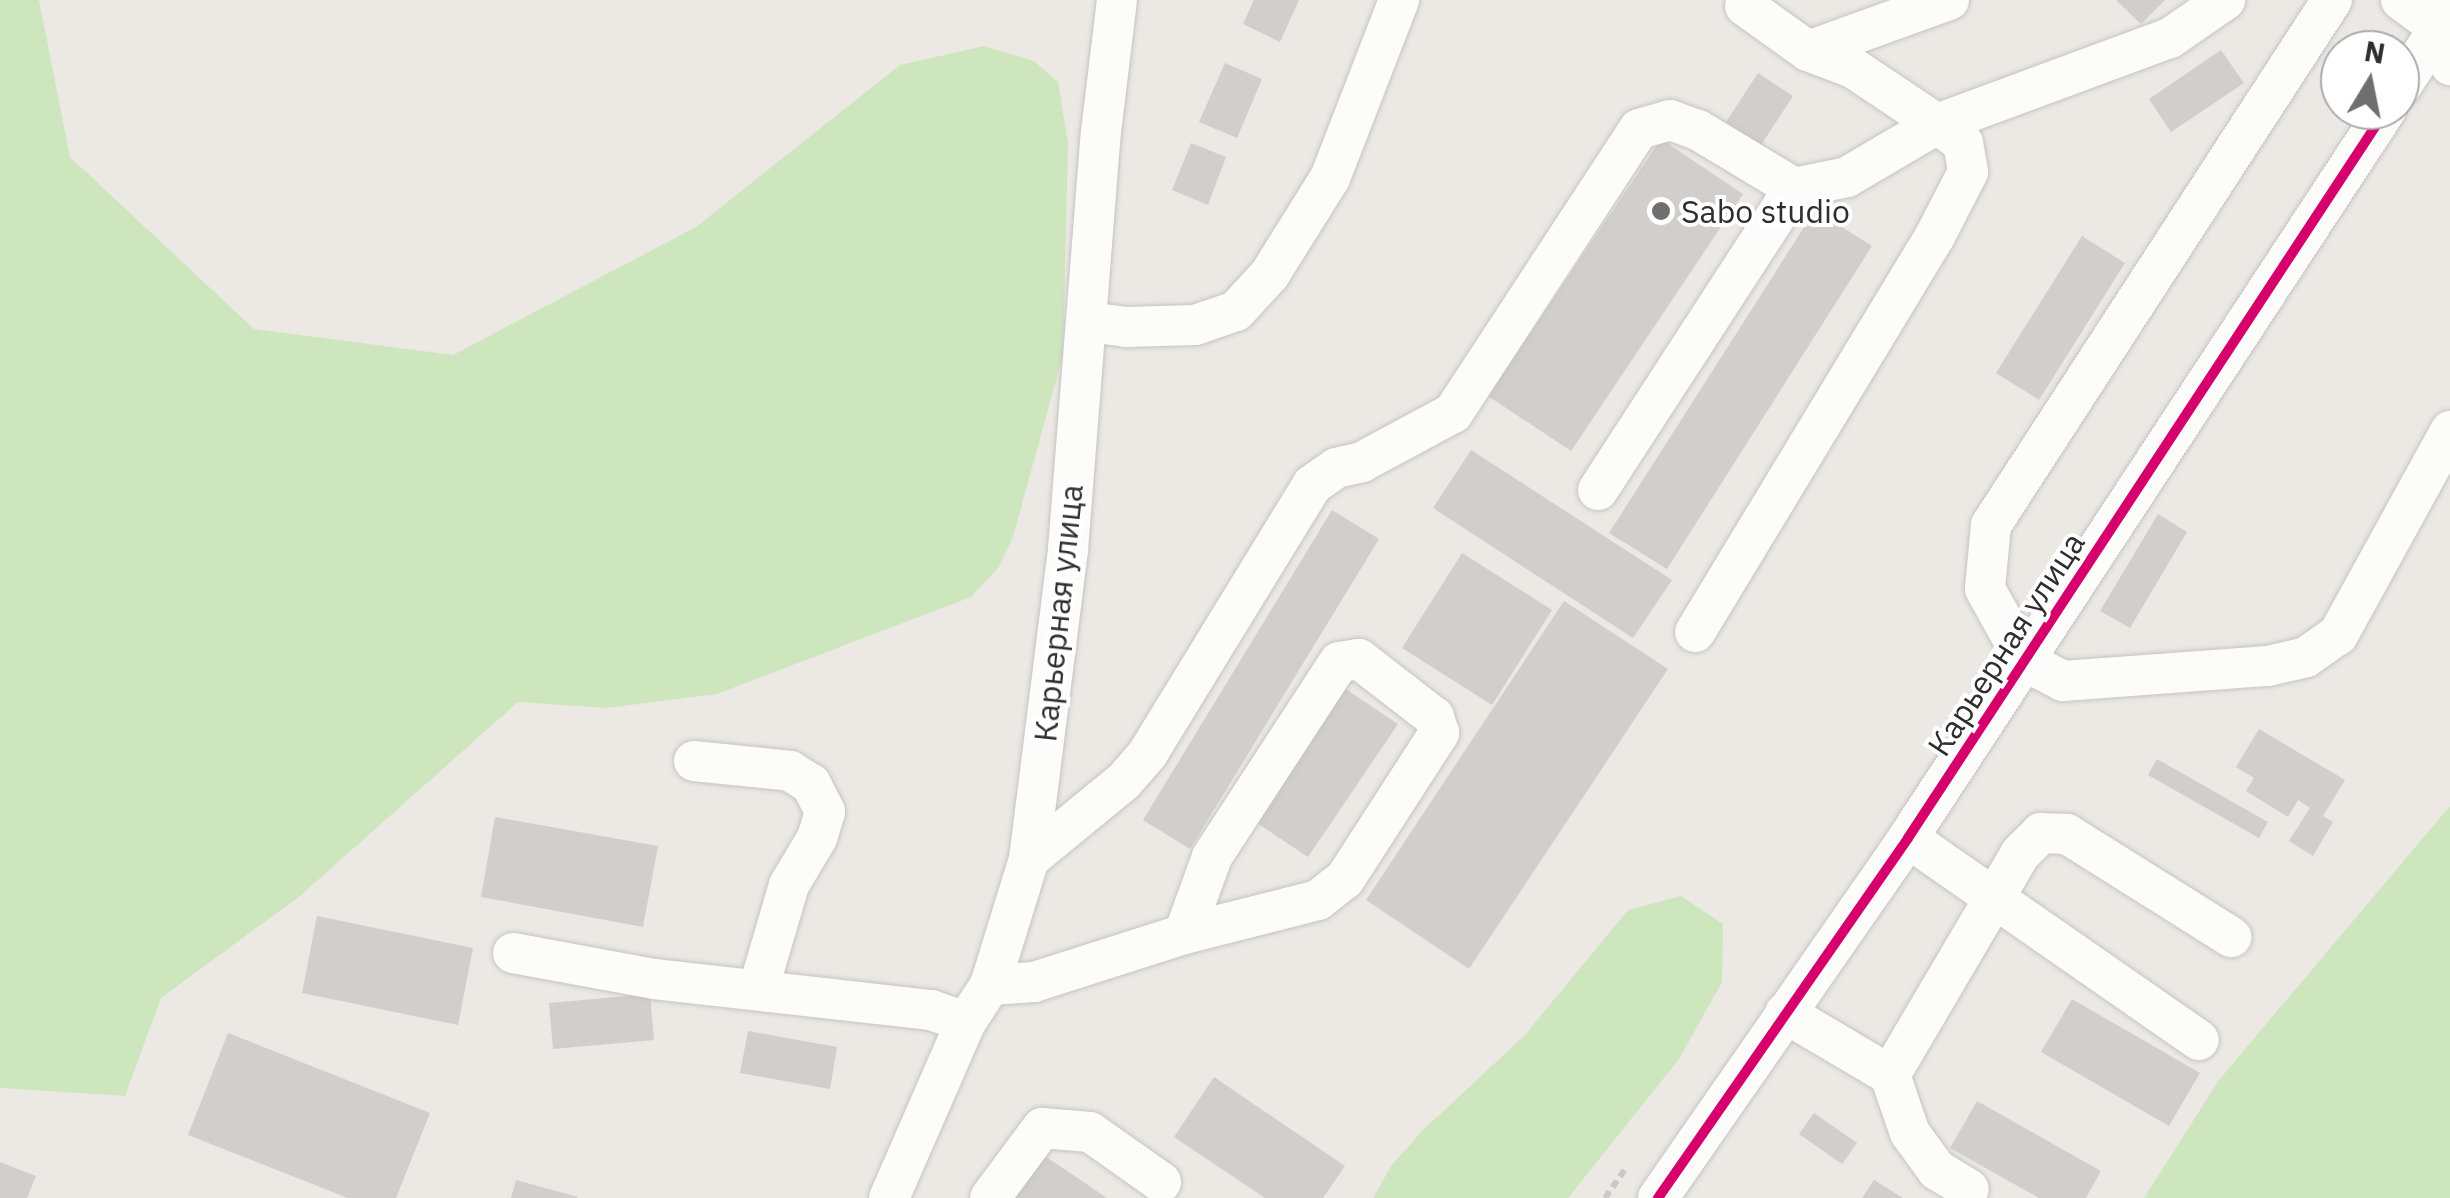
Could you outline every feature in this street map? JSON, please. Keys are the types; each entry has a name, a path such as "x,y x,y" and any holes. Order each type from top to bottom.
{"street":[{"name":"Карьерная улица","path":"889,1198 966,1022 990,985 1029,859 1068,549 1101,132 1117,0"},
{"path":"1088,322 1195,326 1236,311 1270,274 1330,178 1399,0"},
{"path":"1808,51 1949,0"},
{"path":"1029,859 1124,781 1148,753 1312,485 1336,468 1362,462 1453,413 1639,129 1670,120 1698,130 1794,188 1848,177 1937,124 2170,38 2225,0"},
{"path":"2332,0 1992,525 1985,589 2025,661 2063,681 2268,666 2306,657 2338,635 2450,431"},
{"path":"2401,0 2446,35 2420,65"},
{"path":"1695,632 1935,236 1968,172 1964,143 1853,68 1808,51 1745,6"},
{"name":"Карьерная улица","path":"1658,1198 1908,838 2373,130"},
{"path":"1598,490 1794,188"},
{"path":"990,985 1034,982 1184,934 1318,900 1345,879 1439,733 1434,717 1360,660 1340,662 1212,856 1184,934"},
{"path":"694,761 790,771 811,784 824,812 817,838 789,886 758,990"},
{"path":"1890,1075 2020,854 2041,833 2066,834 2231,937"},
{"path":"1908,838 2200,1040"},
{"path":"514,953 654,978 931,1010 966,1022"},
{"path":"1785,1013 1890,1075 1910,1133 1938,1170 1969,1189"},
{"path":"990,1198 1042,1128 1090,1132 1164,1193"}],"green space":[{"path":"0,0 39,0 70,157 254,329 453,355 696,227 900,65 984,46 1034,61 1058,82 1068,143 1063,355 1013,537 999,567 971,597 717,694 607,708 518,702 300,896 161,998 125,1096 0,1088"},
{"path":"2450,806 2450,1198 2144,1198 2219,1080"},
{"path":"1681,896 1723,924 1722,982 1679,1059 1568,1198 1373,1198 1391,1166 1423,1130 1524,1036 1628,910"}],"building":[{"path":"1254,0 1299,0 1280,42 1243,24"},
{"path":"2116,0 2165,0 2141,24"},
{"path":"2221,50 2244,83 2171,132 2149,99"},
{"path":"1225,63 1262,79 1237,138 1199,122"},
{"path":"1758,73 1793,96 1761,145 1726,122"},
{"path":"1661,139 1743,194 1571,451 1488,396"},
{"path":"1191,143 1226,157 1208,205 1172,190"},
{"path":"1815,210 1872,246 1667,569 1609,533"},
{"path":"2082,236 2125,263 2039,400 1996,373"},
{"path":"1471,450 1672,580 1633,638 1433,508"},
{"path":"1332,510 1379,539 1190,849 1143,820"},
{"path":"2158,514 2187,532 2130,628 2100,611"},
{"path":"1462,553 1552,610 1492,705 1402,648"},
{"path":"1564,601 1668,669 1469,969 1366,900"},
{"path":"1341,686 1398,724 1308,857 1251,819"},
{"path":"2259,729 2345,780 2323,816 2333,822 2313,856 2289,841 2310,808 2298,800 2288,817 2246,791 2254,778 2236,767"},
{"path":"2157,759 2268,822 2259,838 2148,775"},
{"path":"495,817 658,846 643,927 481,897"},
{"path":"317,916 473,948 458,1025 302,993"},
{"path":"650,994 654,1040 553,1049 549,1003"},
{"path":"2072,999 2200,1073 2169,1126 2041,1052"},
{"path":"748,1031 837,1047 830,1089 740,1073"},
{"path":"228,1033 430,1113 396,1198 348,1198 188,1135"},
{"path":"1214,1077 1345,1166 1323,1198 1265,1198 1174,1137"},
{"path":"1977,1101 2101,1171 2086,1198 2039,1198 1950,1148"},
{"path":"1814,1113 1857,1143 1842,1164 1799,1134"},
{"path":"1042,1154 1107,1198 1012,1198"},
{"path":"0,1162 36,1176 27,1198 0,1198"},
{"path":"516,1180 578,1197 511,1198"},
{"path":"1874,1180 1903,1198 1862,1198"}],"cycle path":[{"path":"1658,1198 1908,838 2373,130"}],"place":[{"name":"Sabo studio","path":"1661,211"}]}
